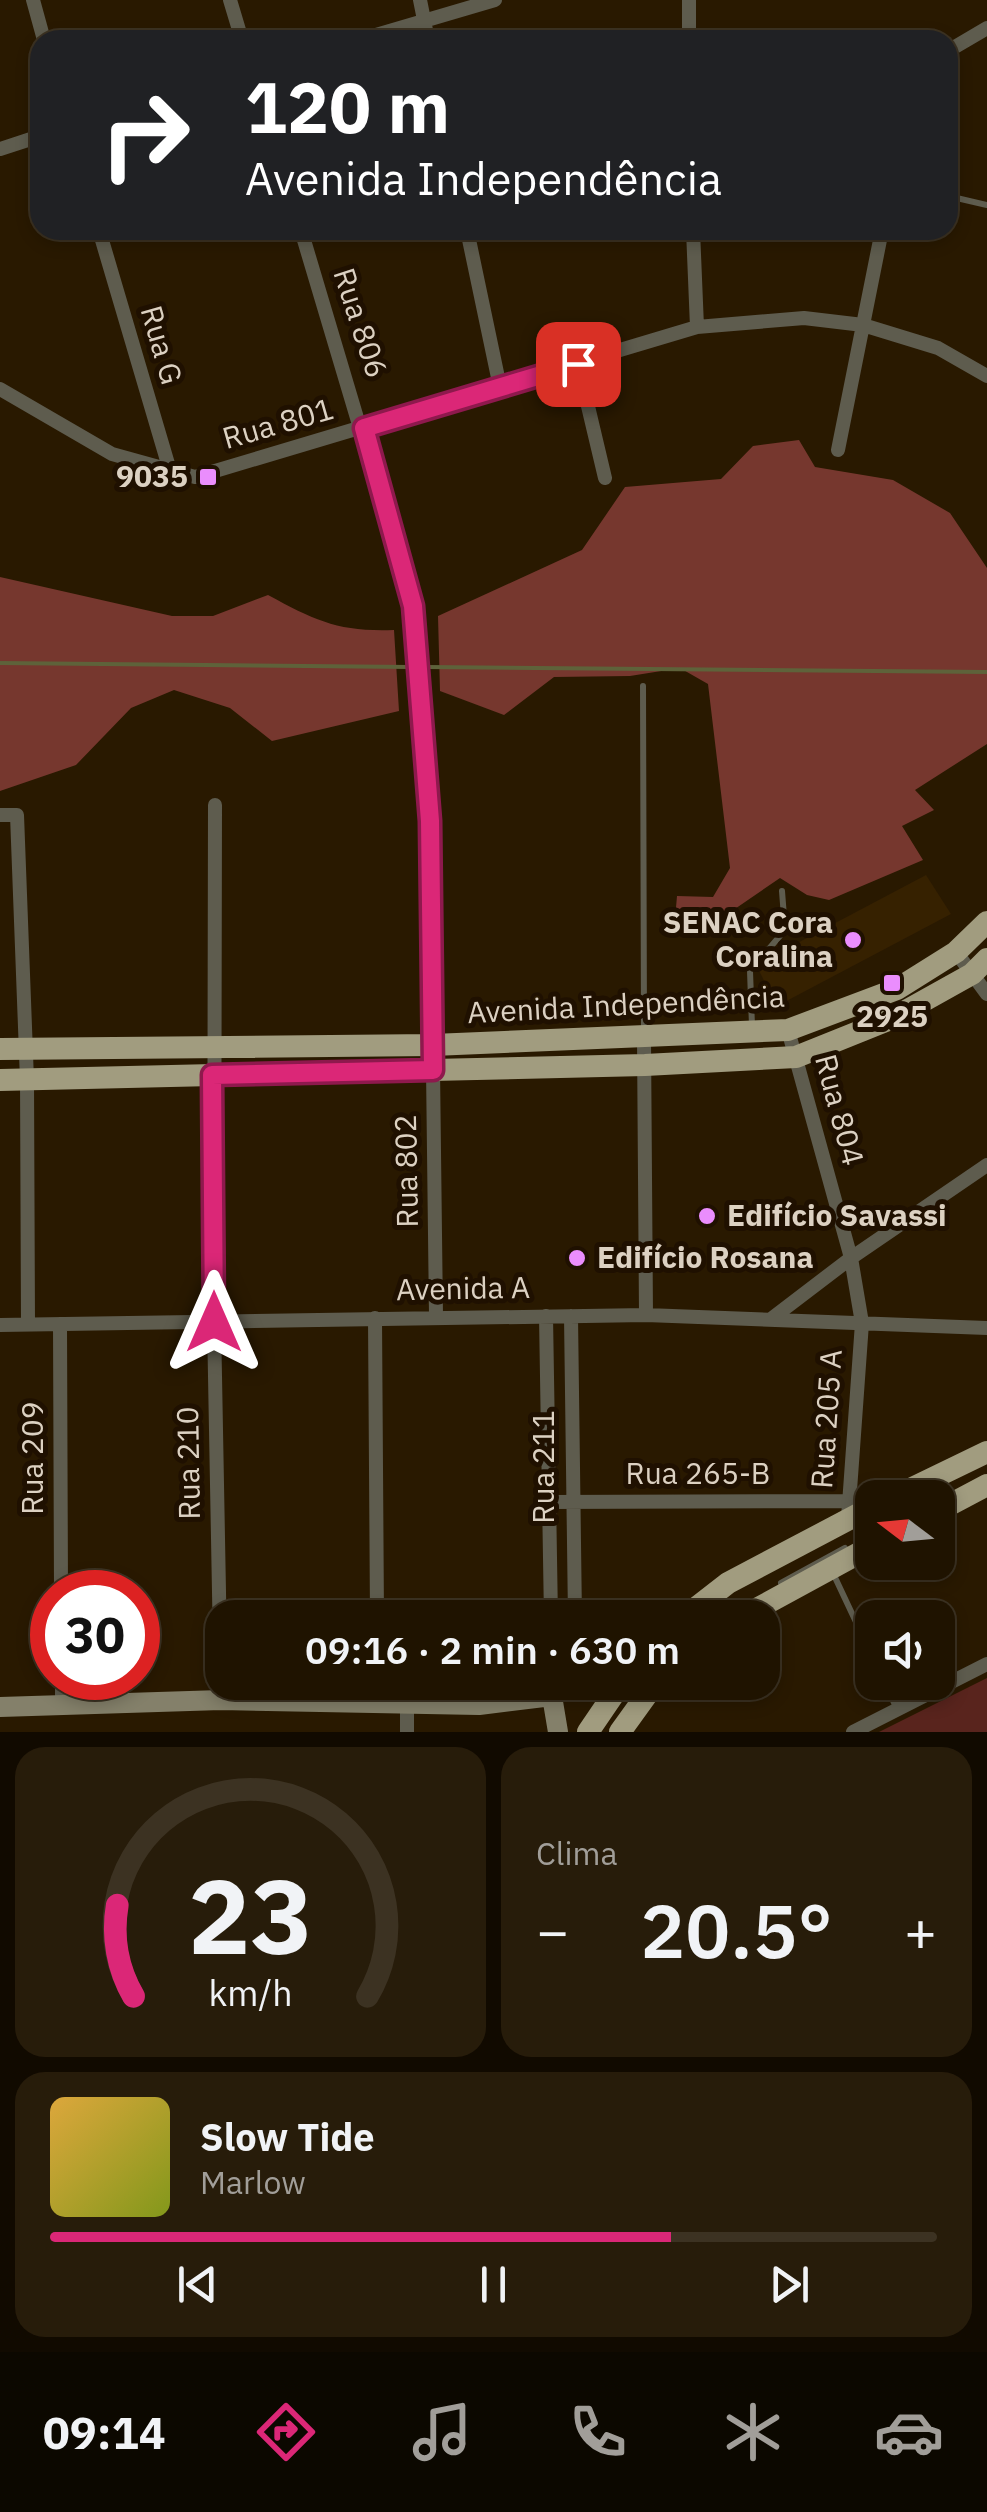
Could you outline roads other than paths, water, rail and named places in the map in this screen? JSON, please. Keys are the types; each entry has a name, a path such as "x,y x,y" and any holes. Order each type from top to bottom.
{"main road":[{"name":"Avenida Independência","path":"12,1049 433,1045 788,1030 897,989 956,952 987,922"},
{"name":"Avenida Independência","path":"0,1080 645,1066 796,1057 893,1018 979,966"},
{"path":"929,1480 987,1452"},
{"path":"955,1502 986,1485"},
{"path":"706,1600 728,1583 855,1509"},
{"path":"773,1600 855,1555"},
{"path":"588,1732 610,1700"},
{"path":"620,1732 643,1700"}],"street":[{"path":"33,0 41,30"},
{"path":"230,0 239,30"},
{"path":"420,0 426,30"},
{"path":"393,30 495,0"},
{"path":"689,0 689,30"},
{"path":"958,45 987,28"},
{"path":"0,149 30,139"},
{"name":"Rua G","path":"103,240 171,474"},
{"name":"Rua 806","path":"305,240 364,428 413,606"},
{"path":"469,240 500,387"},
{"path":"694,240 698,328"},
{"path":"838,450 880,240"},
{"name":"Rua 801","path":"0,389 112,454 171,474 195,477 698,328 804,318 863,326 938,348 987,376"},
{"path":"578,364 605,478"},
{"name":"Rua 802","path":"413,606 430,821 436,1316"},
{"name":"Rua 210","path":"215,806 212,1075 219,1600"},
{"path":"0,815 16,815 12,1049 27,1080 28,1324"},
{"path":"956,952 979,966 987,994"},
{"name":"Rua 804","path":"788,1030 851,1258 862,1323"},
{"path":"644,1039 646,1315"},
{"path":"771,1320 851,1258 987,1165"},
{"name":"Avenida A","path":"0,1325 646,1315 987,1328"},
{"name":"Rua 211","path":"546,1316 550,1600"},
{"name":"Rua 211","path":"572,1316 574,1600"},
{"path":"375,1318 378,1600"},
{"name":"Rua 205 A","path":"848,1510 862,1323"},
{"name":"Rua 209","path":"60,1324 62,1570"},
{"name":"Rua 265-B","path":"548,1502 848,1510"},
{"path":"853,1732 987,1664"},
{"path":"0,1707 62,1702 221,1700"},
{"path":"396,1700 407,1704 479,1705 502,1700"},
{"path":"554,1700 558,1732"},
{"path":"407,1704 407,1732"}],"lane":[{"path":"958,198 987,204"},
{"path":"643,686 644,1039"},
{"path":"752,1032 750,972 785,930 782,891"},
{"path":"955,1495 986,1485"},
{"path":"753,1600 855,1543"},
{"path":"830,1569 855,1621"},
{"path":"478,1700 479,1705"},
{"path":"610,1732 633,1700"},
{"path":"892,1700 897,1710"}],"waterway":[{"path":"0,663 410,667"},
{"path":"426,667 987,672"}],"place":[{"name":"9035","path":"208,477"},
{"name":"SENAC Cora Coralina","path":"853,940"},
{"name":"2925","path":"892,983"},
{"name":"Edifício Savassi","path":"707,1216"},
{"name":"Edifício Rosana","path":"577,1258"}]}
